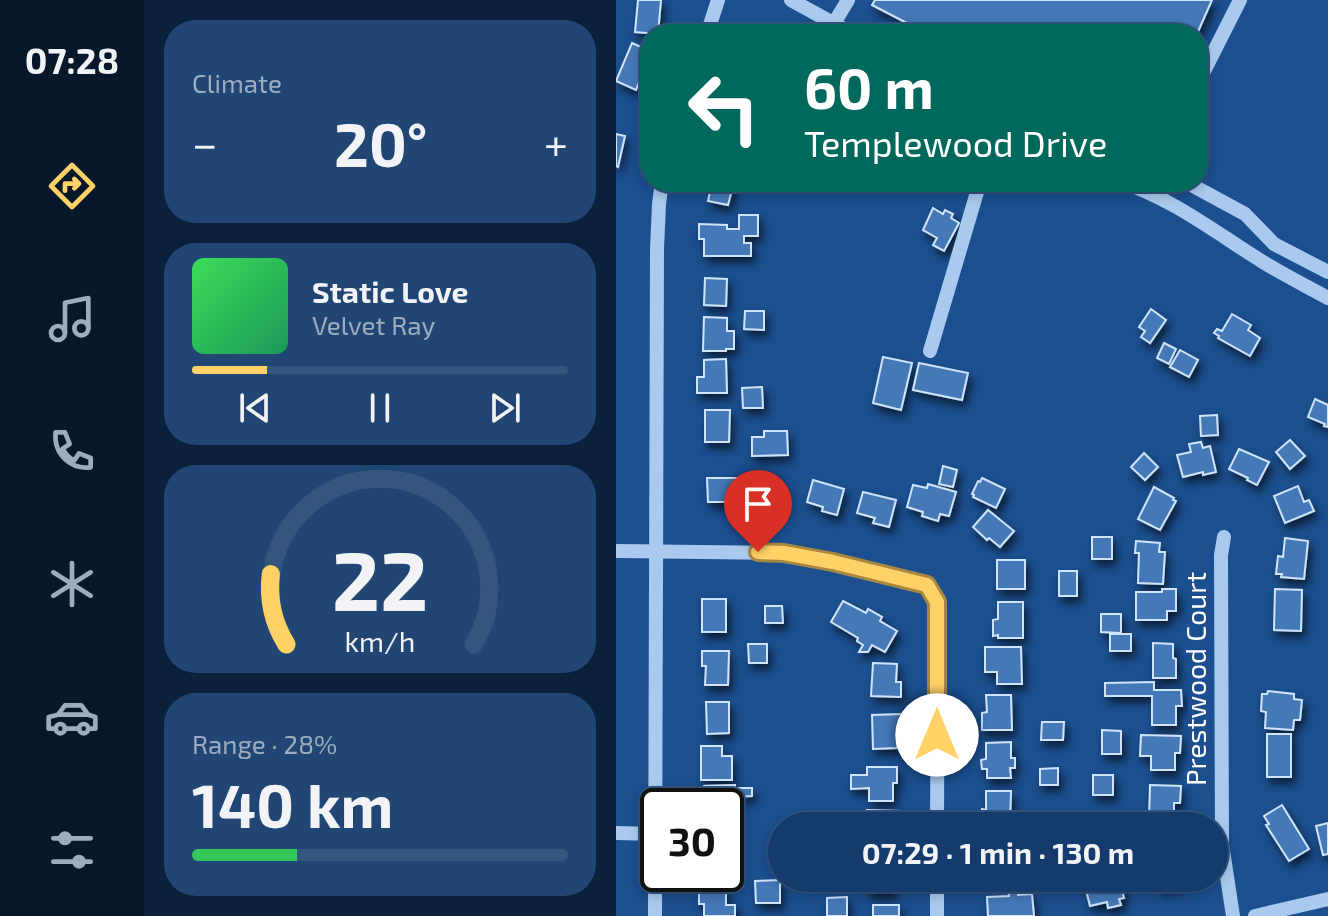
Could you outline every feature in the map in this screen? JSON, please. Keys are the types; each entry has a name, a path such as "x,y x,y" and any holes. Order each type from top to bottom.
{"street":[{"path":"710,24 718,0"},
{"path":"791,0 834,23 848,0"},
{"path":"1208,63 1240,0"},
{"path":"655,788 657,249 661,192"},
{"path":"930,351 977,192"},
{"path":"1155,192 1262,261 1328,298"},
{"path":"1204,192 1245,214 1274,244 1328,272"},
{"name":"Prestwood Court","path":"1224,537 1221,555 1222,844 1233,916"},
{"path":"616,551 784,553 927,585 937,602 938,614 937,812"},
{"path":"616,833 640,834"},
{"path":"655,892 655,916"},
{"path":"937,892 937,916"},
{"path":"1255,916 1328,899"}],"building":[{"path":"638,0 661,0 659,24 640,24 640,32 635,32"},
{"path":"875,0 1212,0 1201,24 909,24 872,5"},
{"path":"632,43 640,47 640,80 636,90 616,81"},
{"path":"616,134 625,136 618,167 616,166"},
{"path":"710,192 731,192 728,205 708,201"},
{"path":"933,208 943,214 945,210 953,214 951,218 959,223 944,251 933,245 937,238 923,230"},
{"path":"739,215 758,215 758,236 744,236 744,243 751,243 751,256 704,256 704,239 699,239 699,224 727,225 727,229 739,229"},
{"path":"705,278 727,279 726,306 704,305"},
{"path":"1151,309 1166,320 1150,343 1141,337 1145,331 1139,327"},
{"path":"745,311 764,311 764,330 744,329"},
{"path":"1232,314 1251,325 1248,330 1260,338 1250,356 1214,333 1217,329 1222,331"},
{"path":"704,317 727,318 727,331 734,331 734,349 703,351"},
{"path":"1164,343 1176,349 1169,364 1157,358"},
{"path":"1180,350 1198,360 1189,377 1170,367"},
{"path":"883,357 912,363 901,410 873,403"},
{"path":"726,359 727,393 697,393 697,377 704,377 704,360"},
{"path":"919,363 968,373 962,400 913,390"},
{"path":"762,387 763,408 743,408 742,388"},
{"path":"1315,399 1328,405 1328,427 1308,417"},
{"path":"705,410 730,410 729,442 705,442"},
{"path":"1217,415 1218,435 1201,436 1200,416"},
{"path":"764,431 787,431 788,455 752,456 752,437 764,437"},
{"path":"1290,440 1305,456 1290,469 1276,452"},
{"path":"1201,442 1203,448 1210,446 1216,472 1183,477 1177,455 1191,452 1189,444"},
{"path":"1239,449 1269,462 1257,485 1229,469"},
{"path":"1144,453 1158,467 1145,480 1131,467"},
{"path":"943,466 957,470 953,487 939,484"},
{"path":"707,478 741,478 741,502 708,502"},
{"path":"982,478 1005,489 996,508 973,497"},
{"path":"813,480 844,489 837,515 807,502"},
{"path":"928,484 956,492 949,516 940,514 938,521 907,507 913,485 927,488"},
{"path":"1298,486 1304,502 1309,500 1314,511 1285,523 1274,496"},
{"path":"1154,487 1176,501 1160,530 1138,519"},
{"path":"863,492 896,500 889,527 873,523 875,518 857,513"},
{"path":"988,510 1014,531 1000,547 973,527"},
{"path":"1092,537 1112,537 1112,559 1092,559"},
{"path":"1285,538 1308,541 1304,579 1276,574 1278,556 1283,557"},
{"path":"1136,541 1160,543 1159,552 1165,552 1163,584 1138,583 1139,553 1135,553"},
{"path":"997,560 1025,560 1025,589 997,589"},
{"path":"1059,571 1077,571 1077,596 1059,596"},
{"path":"1162,589 1176,589 1176,611 1167,611 1167,620 1136,620 1136,592 1162,592"},
{"path":"1275,589 1302,590 1301,631 1274,630"},
{"path":"702,599 726,599 726,632 702,632"},
{"path":"843,601 866,613 868,609 897,631 885,652 872,645 868,652 859,652 863,645 857,641 858,638 831,622"},
{"path":"998,602 1023,602 1023,638 993,636 993,620 998,619"},
{"path":"765,606 782,606 783,623 765,623"},
{"path":"1101,614 1121,614 1121,633 1101,632"},
{"path":"1110,634 1131,634 1131,651 1110,651"},
{"path":"1153,643 1173,644 1176,678 1153,678"},
{"path":"748,644 767,644 767,663 749,663"},
{"path":"985,647 1021,647 1022,684 997,684 997,672 985,672"},
{"path":"702,651 729,651 728,685 705,685 706,666 702,666"},
{"path":"873,663 897,664 896,682 901,682 901,697 871,696"},
{"path":"1154,682 1154,690 1181,690 1182,706 1176,706 1176,725 1152,725 1152,696 1105,696 1105,683"},
{"path":"1268,691 1294,694 1294,699 1302,700 1300,720 1294,720 1293,730 1265,728 1266,712 1261,711 1262,694"},
{"path":"986,695 1011,695 1012,730 982,730 982,713 987,712"},
{"path":"706,702 729,702 729,733 707,734"},
{"path":"901,714 902,731 897,731 897,748 873,749 872,715"},
{"path":"1042,722 1064,722 1063,740 1041,740"},
{"path":"1102,730 1121,731 1121,754 1102,754"},
{"path":"1267,734 1291,734 1291,777 1267,777"},
{"path":"1141,735 1181,736 1180,753 1175,753 1175,770 1151,770 1151,756 1140,756"},
{"path":"1011,742 1011,758 1015,758 1015,768 1010,768 1011,778 987,778 987,769 982,769 981,760 986,759 986,743"},
{"path":"701,746 722,746 722,756 732,756 732,780 701,780"},
{"path":"867,767 897,767 893,801 869,801 869,788 851,789 851,775 867,775"},
{"path":"1058,768 1058,785 1040,785 1040,769"},
{"path":"1093,775 1113,775 1113,795 1093,795"},
{"path":"735,785 735,788 704,788"},
{"path":"1150,785 1181,786 1180,803 1174,803 1174,812 1149,812"},
{"path":"744,788 752,788 752,796 744,796"},
{"path":"986,791 1011,791 1010,812 982,812 982,809 986,810"},
{"path":"1282,805 1309,849 1289,861 1266,825 1269,824 1264,816"},
{"path":"867,810 900,811 900,812"},
{"path":"1328,823 1328,854 1323,855 1316,826"},
{"path":"768,880 768,892 780,892 780,903 756,903 755,881"},
{"path":"699,892 726,892 726,905 735,905 735,916 704,916 704,904 699,904"},
{"path":"1008,892 1032,894 1034,916 988,916 987,897 1009,896"},
{"path":"1086,892 1122,892 1124,898 1119,899 1121,905 1108,908 1107,902 1090,906"},
{"path":"847,897 847,916 827,916 827,898"},
{"path":"873,905 899,905 899,916 873,916"}],"route":[{"path":"758,552 784,553 833,562 927,585 937,602 938,614 937,735"}]}
